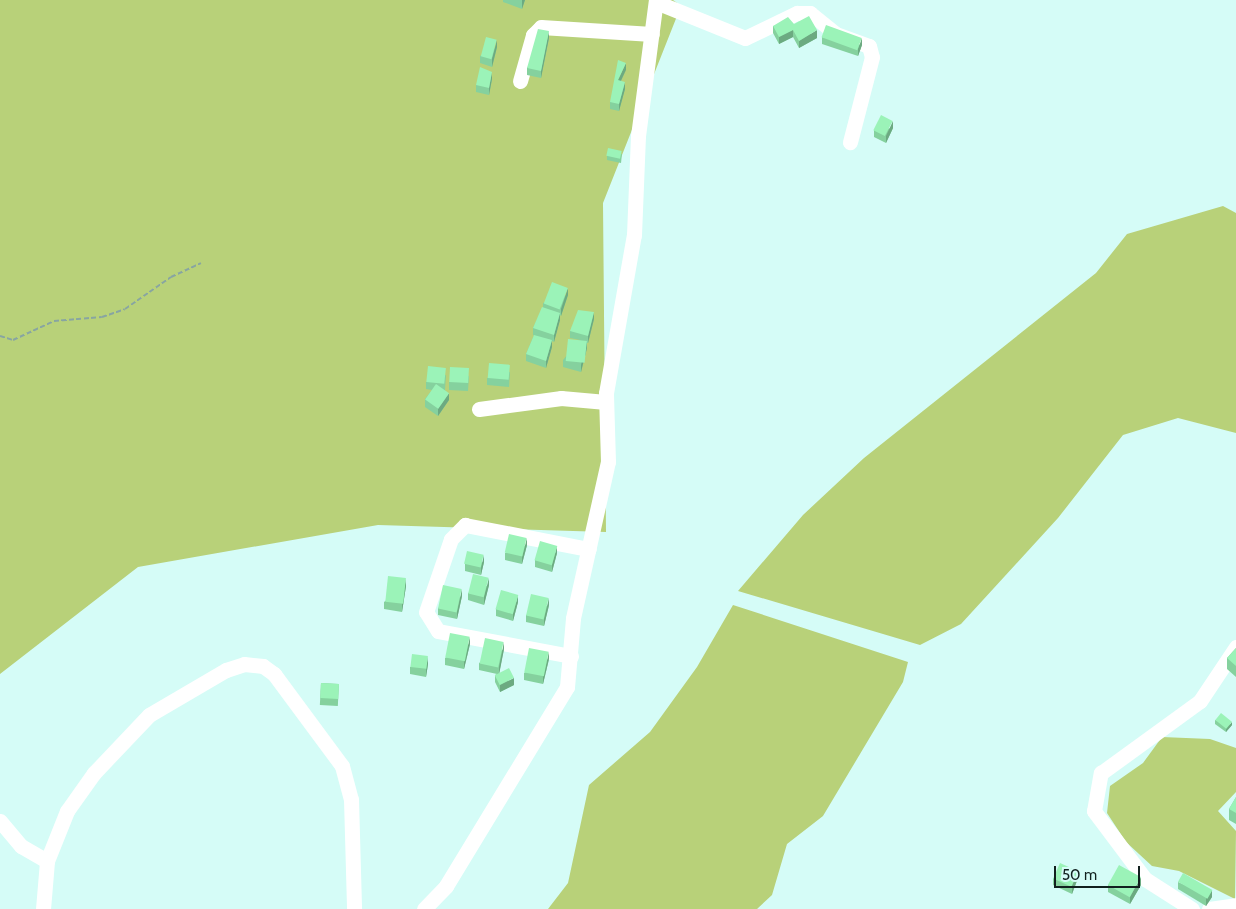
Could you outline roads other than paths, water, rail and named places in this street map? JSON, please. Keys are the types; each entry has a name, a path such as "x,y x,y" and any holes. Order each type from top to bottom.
{"street":[{"path":"424,909 446,886 556,708 567,687 573,618 608,462 606,402 634,236 638,136 656,1 745,38 797,13 810,13 836,34 869,46 872,57 850,142"},
{"path":"520,81 533,35 541,27 652,34"},
{"path":"480,410 561,398 606,402"},
{"path":"571,656 438,631 426,612 451,539 465,525 589,549"},
{"path":"1192,909 1145,879 1094,811 1102,772 1200,701 1236,647"},
{"path":"43,909 47,861 67,810 94,773 149,715 226,670 244,664 263,666 274,674 345,774 351,799 354,909"},
{"path":"0,821 21,846 47,861"},
{"path":"1208,909 1236,905"}]}
